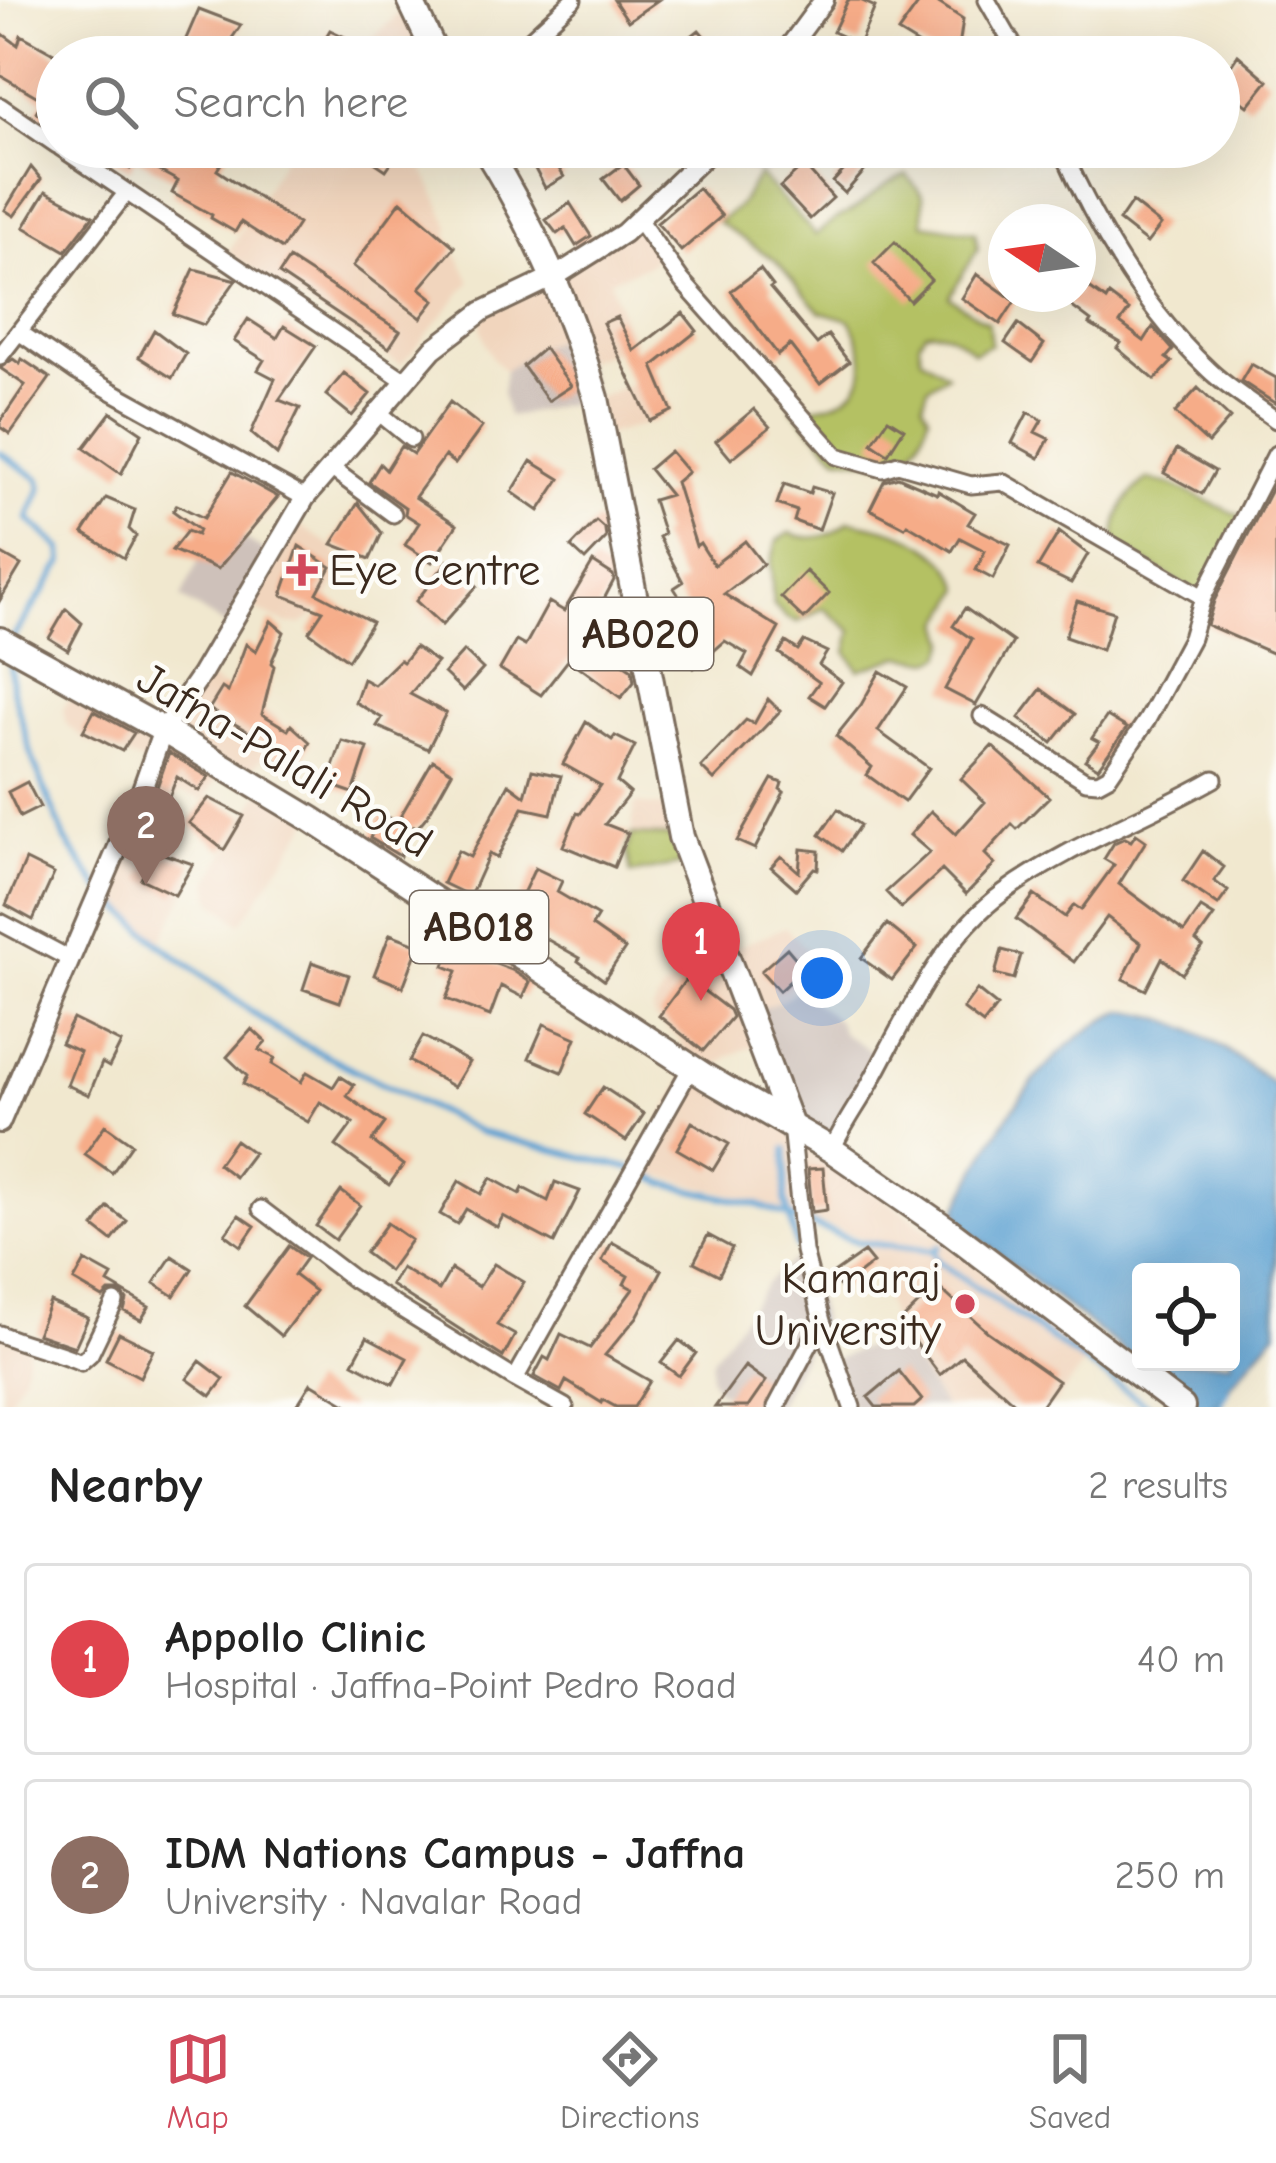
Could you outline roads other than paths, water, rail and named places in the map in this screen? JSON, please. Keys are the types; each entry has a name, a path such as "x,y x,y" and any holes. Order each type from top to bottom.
{"main road":[{"path":"410,0 427,36"},
{"name":"AB020","path":"496,168 556,276 596,398 681,837 791,1126"},
{"name":"Jafna-Palali Road","path":"0,640 163,730 364,853 692,1066 832,1150 956,1235 1182,1407"}],"street":[{"path":"534,36 573,0"},
{"path":"797,36 824,0"},
{"path":"987,0 1008,36"},
{"path":"0,106 36,131"},
{"path":"91,168 404,380"},
{"path":"0,1123 139,798 163,730 305,498 433,349 483,311 556,276 624,233 692,168"},
{"path":"1072,168 1138,288 1170,328 1211,372 1276,420"},
{"path":"0,356 127,192"},
{"path":"638,219 682,281 837,456 883,469 898,464 971,485 1003,482 1203,596"},
{"path":"19,332 77,372 305,498"},
{"path":"377,411 411,439"},
{"path":"982,716 1086,781 1109,776 1147,720 1191,638 1203,596 1276,454"},
{"path":"331,468 393,514"},
{"path":"832,1150 922,989 956,939 1000,895 1080,843 1151,814 1214,779"},
{"path":"0,922 70,959"},
{"path":"515,1379 692,1066"},
{"path":"791,1126 798,1216 822,1321 852,1407"},
{"path":"260,1210 353,1279 565,1407"},
{"path":"0,1334 81,1362 90,1354 116,1302"},
{"path":"776,1407 822,1321"}],"water":[{"path":"1124,1011 1146,1014 1186,1027 1276,1086 1276,1332 1212,1407 1196,1407 1150,1371 1240,1371 1240,1263 1132,1263 1132,1357 964,1227 957,1210 986,1151 1023,1094 1069,1045"}],"waterway":[{"path":"0,453 39,479 41,488 28,519 62,549 63,562 11,641"},
{"path":"9,653 12,687 34,763 66,841 100,889 160,944 279,1032 479,1132 758,1205 859,1242 933,1251 939,1246"},
{"path":"786,1149 785,1200 797,1248"},
{"path":"933,1251 938,1261 1150,1407"},
{"path":"806,1290 814,1324"},
{"path":"813,1345 817,1343 844,1407"},
{"path":"1218,1407 1227,1390"}],"place":[{"name":"Eye Centre","path":"302,570"},
{"name":"IDM Nations Campus - Jaffna","path":"146,885"},
{"name":"Appollo Clinic","path":"701,1001"},
{"name":"Kamaraj University","path":"965,1304"}]}
